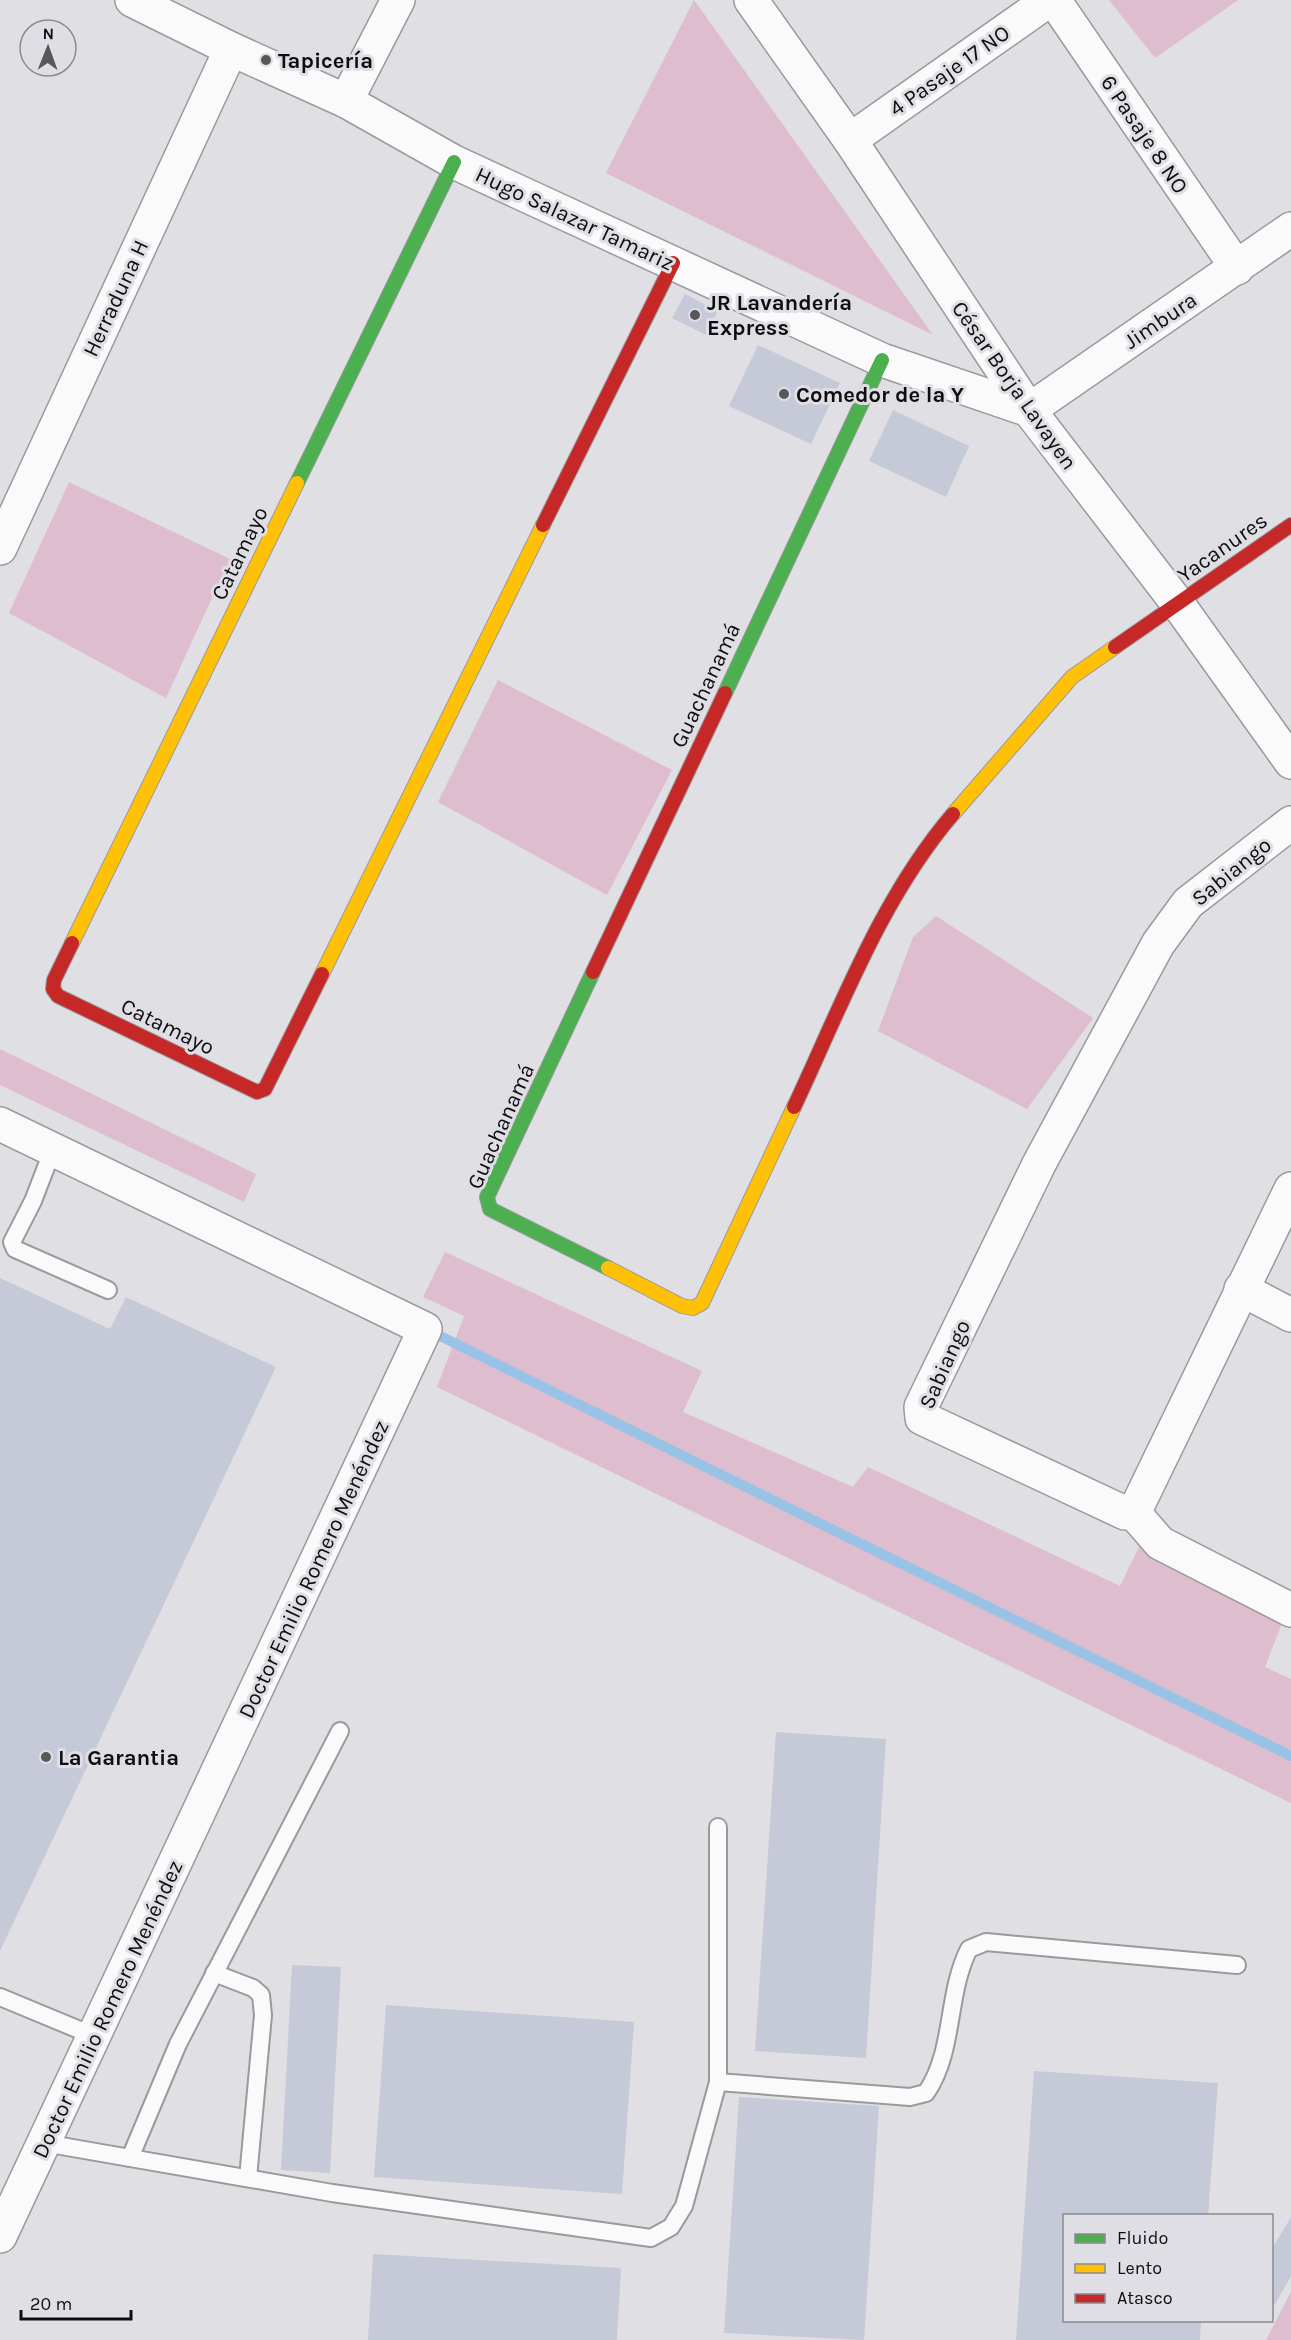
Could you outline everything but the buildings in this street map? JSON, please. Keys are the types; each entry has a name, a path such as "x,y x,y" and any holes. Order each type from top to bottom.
{"street":[{"name":"Hugo Salazar Tamariz","path":"132,0 231,49 346,101 454,162 882,360 1029,410"},
{"path":"346,101 398,0"},
{"name":"César Borja Lavayen","path":"751,0 850,140 1029,410 1178,604 1291,762"},
{"name":"4 Pasaje 17 NO","path":"850,140 1049,0"},
{"name":"6 Pasaje 8 NO","path":"1054,0 1237,268"},
{"name":"Herraduna H","path":"0,548 231,49"},
{"name":"Catamayo","path":"454,162 54,980 54,989 58,996 256,1092 265,1089 673,263"},
{"name":"Jimbura","path":"1029,410 1291,229"},
{"name":"Guachanamá","path":"882,360 487,1197 490,1209 682,1306 693,1308 702,1303 887,909 928,843 1072,677 1178,604"},
{"name":"Yacanures","path":"1178,604 1291,525"},
{"name":"Sabiango","path":"1134,1512 1125,1513 922,1418 921,1407 1039,1164 1158,944 1188,903 1291,823"},
{"name":"Doctor Emilio Romero Menéndez","path":"0,1124 426,1329 0,2236"},
{"path":"1291,1189 1134,1512 1160,1543 1291,1610"},
{"path":"1241,1289 1291,1315"}],"lane":[{"path":"52,1149 33,1201 12,1242 15,1249 108,1290"},
{"path":"130,2158 178,2044 340,1731"},
{"path":"44,2143 248,2178 651,2238 671,2227 684,2206 717,2082 718,1827"},
{"path":"717,2082 910,2097 926,2093 938,2075 960,1967 969,1948 986,1942 1237,1965"},
{"path":"214,1973 253,1988 261,1995 263,2015 248,2178"},
{"path":"0,1997 94,2036"}],"shaded area":[{"path":"694,0 933,335 606,173"},
{"path":"1109,0 1238,0 1155,58"},
{"path":"69,482 230,559 166,698 9,613"},
{"path":"498,680 672,770 607,895 438,802"},
{"path":"936,916 1093,1018 1027,1109 878,1031 913,937"},
{"path":"0,1049 256,1174 244,1202 0,1085"},
{"path":"445,1252 702,1371 683,1412 853,1487 868,1467 1120,1586 1140,1545 1285,1615 1265,1667 1291,1679 1291,1803 437,1387 464,1316 423,1297"},
{"path":"1291,2292 1291,2340 1266,2340"}],"waterway":[{"path":"428,1330 1291,1756"}],"traffic: fast":[{"path":"297,483 454,162"},
{"path":"725,693 882,360"},
{"path":"593,972 487,1197 490,1209 608,1268"}],"traffic: slow":[{"path":"72,943 297,483"},
{"path":"322,974 543,525"},
{"path":"953,814 1072,677 1115,647"},
{"path":"608,1268 682,1306 693,1308 702,1303 794,1107"}],"traffic: jam":[{"path":"543,525 673,263"},
{"path":"1115,647 1291,525"},
{"path":"593,972 725,693"},
{"path":"794,1107 883,917 927,847 953,814"},
{"path":"72,943 54,980 53,989 58,996 257,1092 265,1089 322,974"}],"place":[{"name":"Tapicería","path":"266,60"},
{"name":"JR Lavandería Express","path":"695,315"},
{"name":"Comedor de la Y","path":"784,394"},
{"name":"La Garantia","path":"46,1757"}]}
